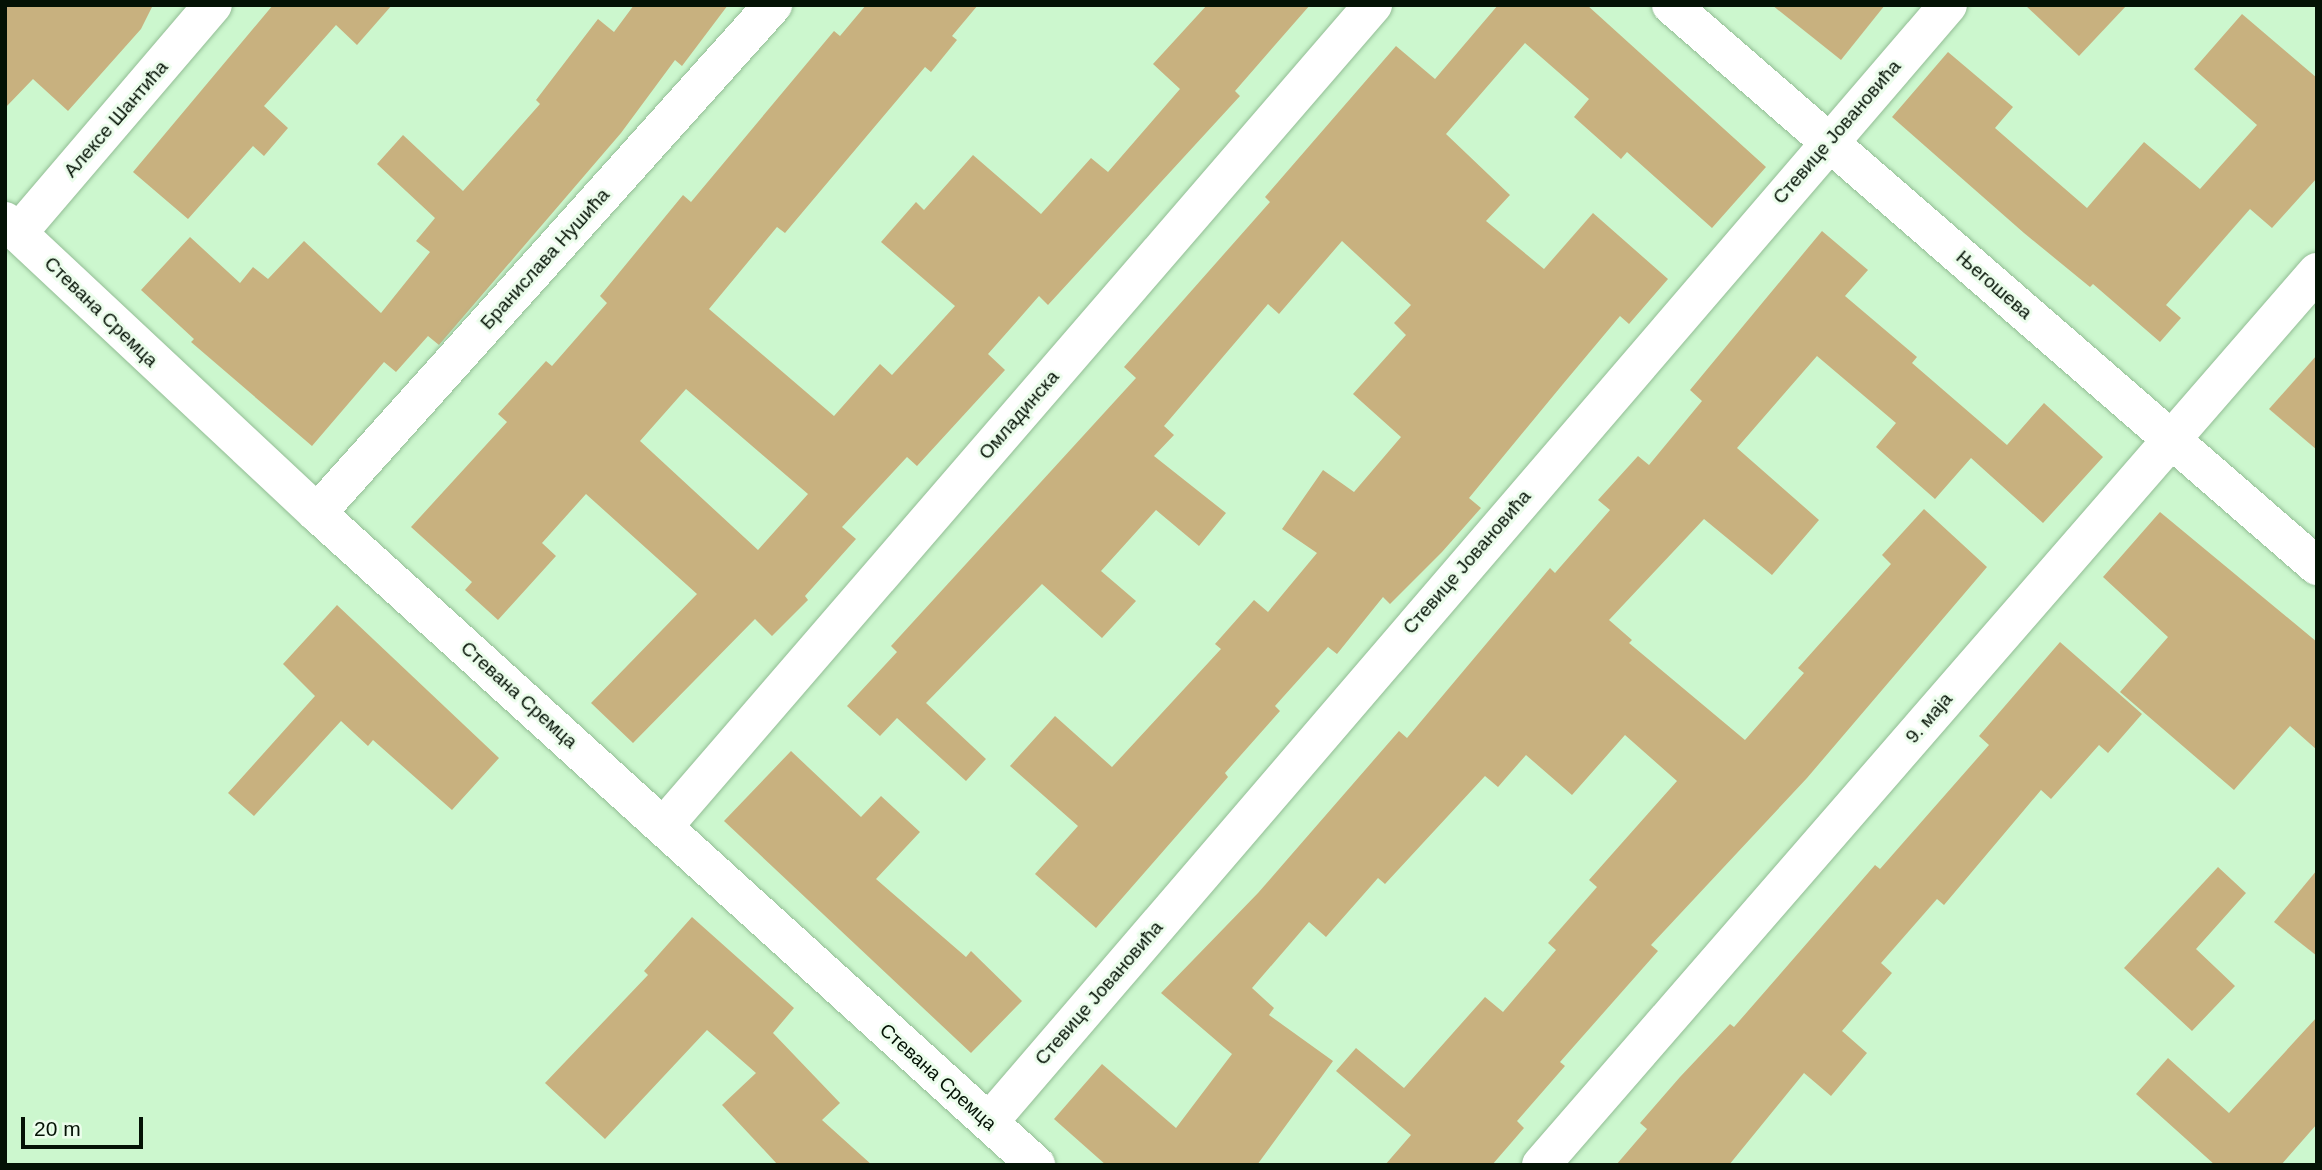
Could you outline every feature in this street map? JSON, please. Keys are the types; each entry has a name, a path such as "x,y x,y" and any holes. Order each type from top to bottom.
{"street":[{"name":"Алексе Шантића","path":"11,227 213,5"},
{"name":"Бранислава Нушића","path":"317,513 773,5"},
{"name":"Омладинска","path":"664,826 1373,5"},
{"name":"Његошева","path":"1671,5 2317,566"},
{"name":"Стевице Јовановића","path":"989,1122 1828,140 1948,5"},
{"name":"Стевана Сремца","path":"11,227 317,513 1036,1165"},
{"name":"9. маја","path":"1541,1165 2317,272"}],"building":[{"path":"5,5 153,5 141,29 68,111 33,79 5,108"},
{"path":"273,5 392,5 357,45 336,25 264,106 288,128 264,156 253,146 188,219 133,172"},
{"path":"634,5 728,5 682,66 675,60 621,133 439,345 428,336 396,372 384,362 312,446 191,342 194,339 141,290 190,237 240,283 253,267 268,279 304,241 381,313 430,252 416,241 435,218 377,164 403,135 463,191 540,104 536,100 598,19 614,32"},
{"path":"866,5 978,5 952,36 957,40 931,72 925,67 785,233 777,227 709,309 834,416 880,364 892,375 955,306 881,242 916,202 924,210 973,155 1041,214 1091,158 1108,172 1180,89 1153,64 1207,5 1310,5 1235,91 1240,96 1048,305 1039,296 988,354 1005,370 917,466 907,457 842,527 856,539 805,596 808,600 772,636 755,619 633,743 591,703 697,594 586,494 542,543 556,556 498,620 465,590 472,582 411,527 507,422 498,414 546,361 552,366 607,303 600,296 683,195 691,202 834,31 840,36","holes":["686,389 808,494 758,550 640,441"]},
{"path":"1498,5 1587,5 1766,167 1712,228 1627,152 1621,159 1574,117 1589,99 1525,43 1446,134 1510,195 1486,221 1544,269 1593,213 1668,279 1629,324 1620,316 1563,384 1469,498 1481,508 1442,552 1390,604 1383,597 1337,654 1328,647 1275,706 1280,711 1225,773 1228,777 1096,928 1035,874 1078,826 1010,766 1055,716 1112,767 1221,649 1215,644 1254,600 1268,612 1317,553 1282,529 1323,470 1354,492 1401,437 1353,394 1406,335 1394,323 1411,305 1342,241 1279,314 1268,304 1164,426 1174,435 1154,456 1226,513 1199,546 1156,510 1101,571 1136,601 1102,638 1042,584 926,703 986,759 966,781 897,718 880,736 847,706 897,652 891,646 1136,378 1124,367 1270,202 1265,197 1396,46 1435,79"},
{"path":"1772,5 1885,5 1841,60"},
{"path":"2025,5 2127,5 2079,56"},
{"path":"2242,14 2317,78 2317,178 2272,228 2250,209 2166,305 2181,318 2160,342 2093,284 2090,287 2024,233 1892,117 1948,52 2013,107 1995,128 2087,208 2144,142 2200,189 2257,125 2194,69"},
{"path":"1822,231 1868,270 1845,296 1917,357 1912,363 2007,445 2044,403 2103,457 2043,523 1971,458 1935,499 1876,447 1896,423 1817,356 1737,448 1819,520 1772,575 1704,519 1609,620 1632,640 1629,643 1745,740 1804,673 1798,668 1891,564 1882,555 1924,509 1987,567 1807,778 1651,945 1658,951 1560,1062 1565,1066 1517,1121 1524,1128 1492,1165 1385,1165 1411,1135 1336,1071 1356,1048 1404,1088 1485,997 1503,1012 1556,950 1548,943 1597,887 1589,880 1677,781 1625,735 1572,795 1526,755 1498,787 1485,776 1385,884 1378,878 1326,937 1309,922 1252,988 1274,1008 1269,1015 1333,1061 1257,1165 1106,1165 1054,1119 1102,1064 1176,1128 1232,1054 1161,993 1258,893 1399,731 1407,738 1550,568 1555,573 1610,510 1598,500 1638,456 1649,465 1702,401 1690,390"},
{"path":"2317,355 2317,450 2269,409"},
{"path":"2160,512 2317,642 2317,750 2290,726 2234,790 2120,692 2168,637 2103,577"},
{"path":"337,605 499,758 452,810 373,740 368,746 341,721 254,816 228,793 315,696 283,664"},
{"path":"2060,642 2142,714 2108,753 2099,745 2051,799 2041,790 1944,905 1937,899 1881,963 1892,973 1842,1031 1867,1053 1831,1096 1804,1073 1729,1165 1616,1165 1647,1129 1640,1123 1680,1077 1730,1024 1734,1027 1875,865 1880,869 1989,745 1979,736"},
{"path":"791,751 861,817 881,796 920,832 876,879 966,957 971,951 1022,1001 971,1053 724,821"},
{"path":"2218,867 2246,893 2196,949 2235,986 2192,1031 2124,968"},
{"path":"2317,870 2317,956 2274,922"},
{"path":"692,917 794,1008 773,1033 840,1103 822,1120 872,1165 778,1165 722,1105 756,1073 707,1030 605,1139 545,1083 648,975 644,971"},
{"path":"2317,1017 2317,1124 2281,1165 2215,1165 2136,1094 2168,1058 2229,1113"}]}
